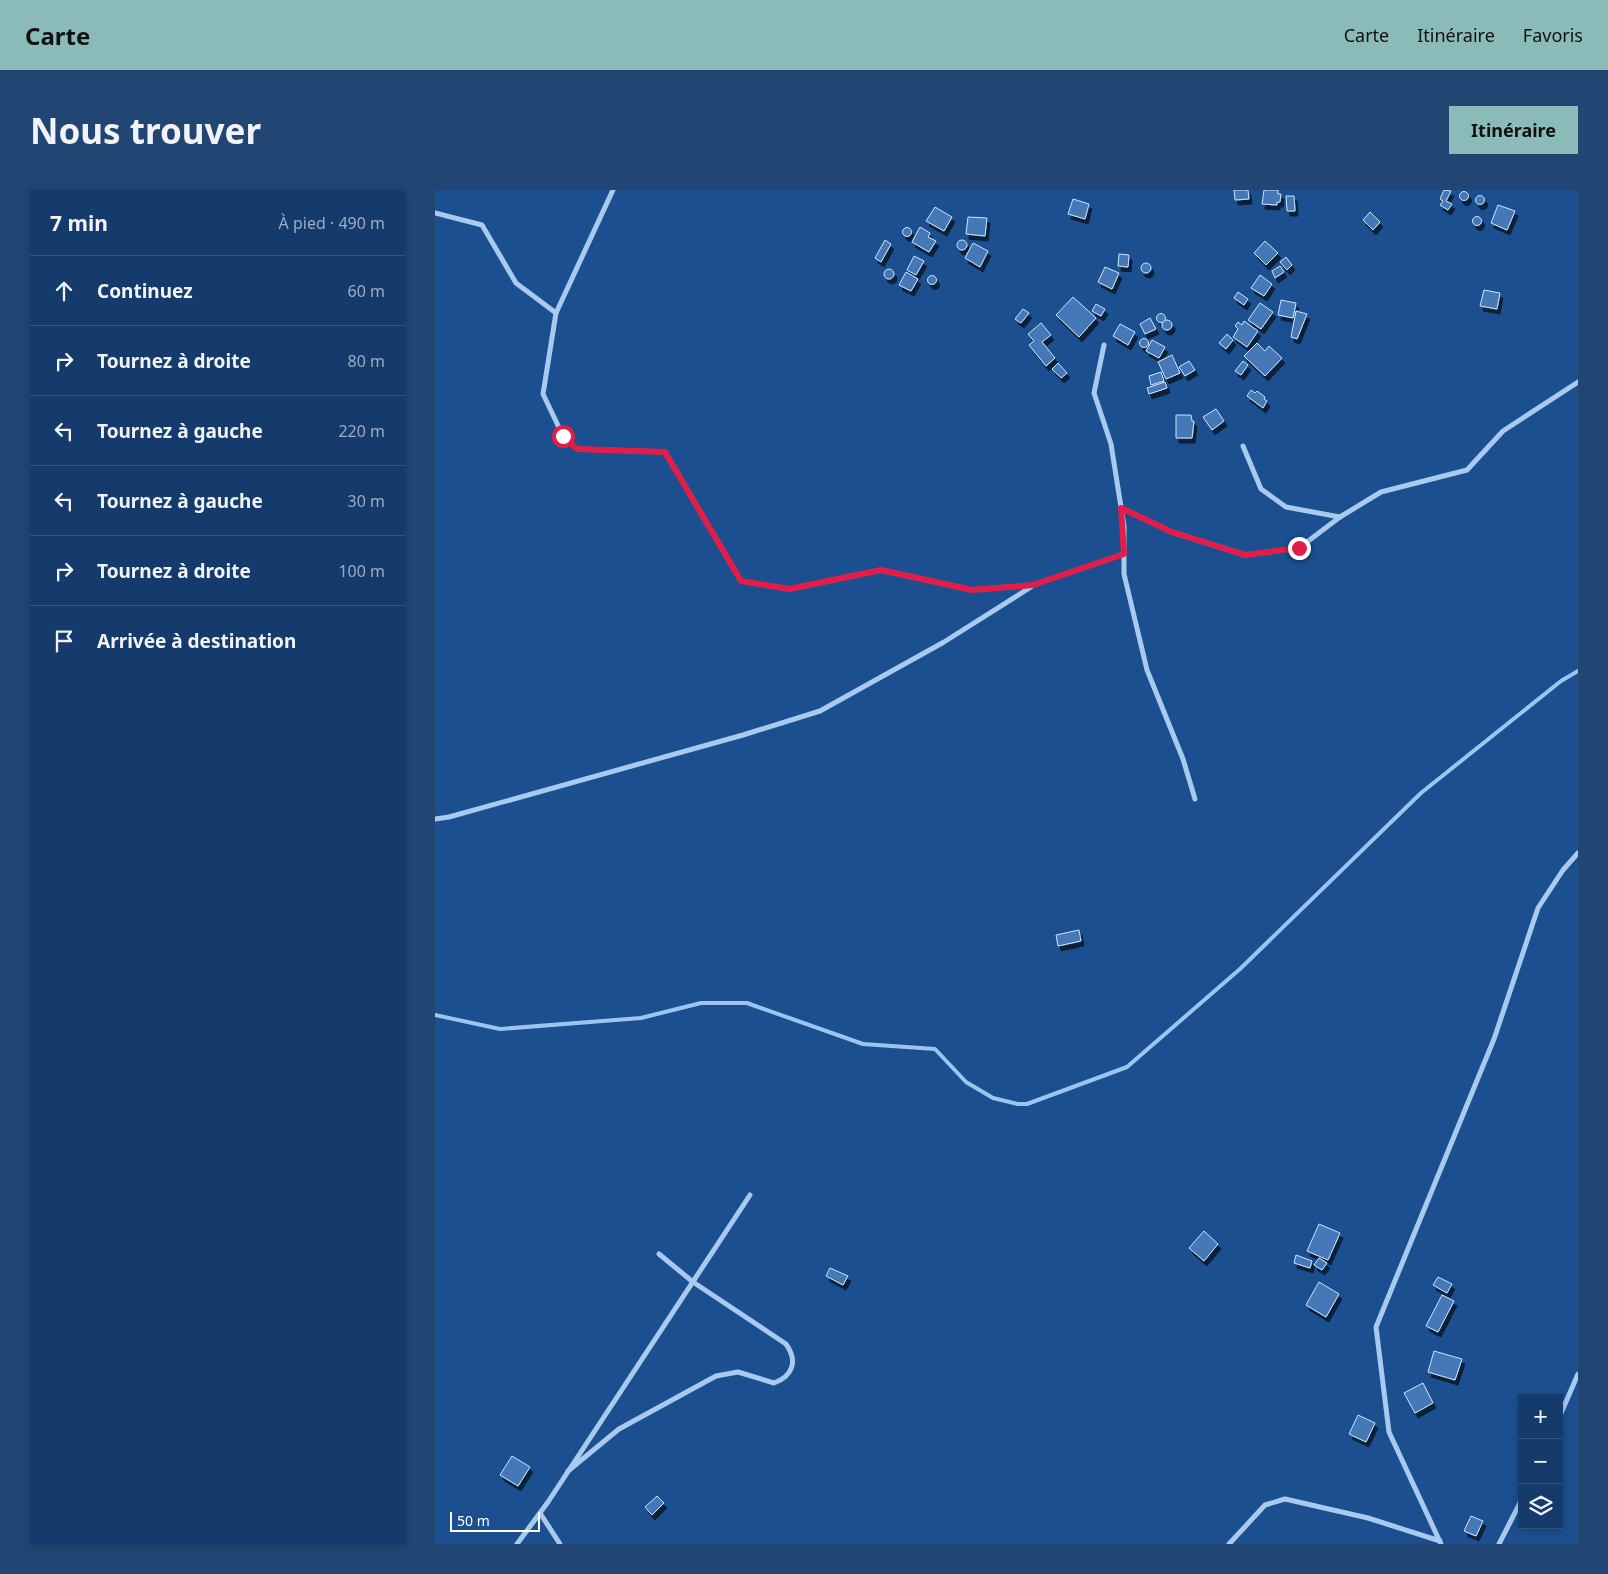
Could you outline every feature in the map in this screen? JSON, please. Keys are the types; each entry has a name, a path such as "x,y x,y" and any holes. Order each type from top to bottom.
{"street":[{"path":"613,190 556,313 543,394 563,436 577,449 665,452 741,581 789,589 881,570 972,590 1033,585"},
{"path":"435,213 482,225 516,283 556,313"},
{"path":"1104,345 1094,393 1111,444 1121,508 1124,574 1147,670 1183,759 1195,799"},
{"path":"1121,508 1172,532 1245,555 1299,548 1339,517 1381,492 1467,470 1503,431 1578,382"},
{"path":"1243,446 1261,489 1286,507 1339,517"},
{"path":"435,819 449,817 743,736 820,711 944,642 1033,585 1124,554"},
{"path":"1441,1542 1389,1432 1376,1327 1494,1039 1538,908 1563,870 1578,854"},
{"path":"518,1544 568,1472 750,1195"},
{"path":"568,1472 619,1429 716,1376 739,1372 774,1383 789,1374 794,1364 793,1353 787,1344 693,1282 659,1254"},
{"path":"1563,1409 1578,1374"},
{"path":"1229,1544 1265,1505 1285,1499 1369,1518 1441,1542"},
{"path":"1499,1544 1518,1507"},
{"path":"540,1513 560,1544"}],"building":[{"path":"1234,190 1248,190 1249,199 1235,200"},
{"path":"1264,190 1278,190 1278,194 1281,194 1280,202 1277,202 1277,205 1262,204"},
{"path":"1444,190 1451,191 1446,201 1452,204 1448,210 1440,205 1443,201 1440,199"},
{"path":"1464,191 1469,196 1464,201 1459,196"},
{"path":"1480,195 1485,200 1480,205 1475,200"},
{"path":"1286,196 1294,196 1295,211 1287,211"},
{"path":"1073,199 1089,204 1085,219 1068,214"},
{"path":"1498,205 1515,211 1507,230 1491,223"},
{"path":"935,207 952,217 944,231 926,221"},
{"path":"1370,212 1380,222 1373,230 1363,220"},
{"path":"1477,216 1482,221 1477,226 1472,221"},
{"path":"968,217 987,218 985,236 966,234"},
{"path":"907,227 912,232 907,237 902,232"},
{"path":"920,227 930,233 928,237 936,241 929,252 912,242"},
{"path":"885,240 891,244 881,262 875,258"},
{"path":"962,240 967,245 962,250 957,245"},
{"path":"1265,241 1278,253 1266,265 1254,253"},
{"path":"973,243 988,251 980,267 965,258"},
{"path":"1119,254 1129,255 1128,267 1118,266"},
{"path":"914,256 924,261 916,275 907,270"},
{"path":"1286,257 1292,265 1287,270 1280,262"},
{"path":"1146,263 1151,268 1146,273 1141,268"},
{"path":"1280,266 1284,272 1275,278 1272,271"},
{"path":"1105,267 1119,273 1112,289 1098,282"},
{"path":"889,269 894,274 889,279 884,274"},
{"path":"906,272 918,279 911,291 899,285"},
{"path":"932,275 937,280 932,285 927,280"},
{"path":"1260,275 1272,284 1264,296 1251,288"},
{"path":"1484,290 1500,293 1497,309 1480,306"},
{"path":"1238,292 1248,299 1244,305 1234,298"},
{"path":"1073,297 1096,318 1079,337 1056,315"},
{"path":"1281,300 1296,303 1293,318 1278,315"},
{"path":"1260,303 1273,312 1261,329 1248,320"},
{"path":"1096,304 1105,309 1101,316 1092,311"},
{"path":"1023,309 1029,313 1021,323 1015,319"},
{"path":"1296,311 1307,314 1297,339 1291,337"},
{"path":"1161,313 1166,318 1161,323 1156,318"},
{"path":"1150,318 1156,329 1145,334 1140,324"},
{"path":"1167,320 1172,325 1167,330 1162,325"},
{"path":"1244,321 1258,331 1247,347 1233,337 1238,329 1235,326 1238,322 1242,325"},
{"path":"1041,323 1051,335 1042,342 1055,358 1046,366 1029,345 1034,341 1028,334"},
{"path":"1120,324 1135,332 1128,345 1113,336"},
{"path":"1227,334 1233,340 1226,349 1219,343"},
{"path":"1144,338 1149,343 1144,348 1139,343"},
{"path":"1152,340 1165,347 1159,358 1146,351"},
{"path":"1257,343 1265,351 1269,346 1282,358 1265,376 1244,356"},
{"path":"1172,355 1180,373 1166,379 1158,362"},
{"path":"1189,361 1195,370 1185,376 1179,367"},
{"path":"1243,361 1248,365 1241,375 1235,371"},
{"path":"1058,363 1067,373 1061,378 1052,369"},
{"path":"1161,372 1164,381 1151,385 1149,376"},
{"path":"1165,382 1167,388 1149,394 1147,388"},
{"path":"1251,390 1255,393 1257,391 1265,397 1264,399 1267,401 1263,408 1247,396"},
{"path":"1216,409 1224,421 1212,430 1203,417"},
{"path":"1176,415 1191,415 1192,421 1194,421 1192,438 1176,438"},
{"path":"1079,930 1081,941 1058,946 1056,935"},
{"path":"1319,1224 1340,1233 1328,1260 1307,1251"},
{"path":"1204,1231 1218,1244 1204,1261 1189,1248"},
{"path":"1296,1255 1312,1261 1310,1268 1294,1263"},
{"path":"1319,1258 1327,1263 1322,1270 1314,1265"},
{"path":"830,1268 848,1276 843,1285 826,1276"},
{"path":"1438,1277 1452,1284 1447,1293 1433,1285"},
{"path":"1319,1282 1339,1294 1326,1317 1306,1305"},
{"path":"1442,1295 1454,1301 1438,1332 1426,1326"},
{"path":"1434,1351 1462,1359 1455,1380 1428,1372"},
{"path":"1423,1383 1433,1403 1415,1413 1404,1393"},
{"path":"1358,1415 1375,1423 1366,1442 1349,1434"},
{"path":"512,1456 530,1467 518,1486 500,1475"},
{"path":"657,1496 664,1503 652,1515 645,1507"},
{"path":"1471,1516 1483,1521 1476,1536 1464,1531"}],"waterway":[{"path":"435,1015 500,1029 641,1018 701,1003 747,1003 863,1044 935,1049 966,1082 993,1098 1018,1104 1027,1104 1127,1067 1240,969 1421,793 1561,681 1578,671"}],"route":[{"path":"563,436 577,449 665,452 741,581 789,589 881,570 972,590 1033,585 1124,554 1124,526 1121,508 1172,532 1245,555 1299,548"}]}
